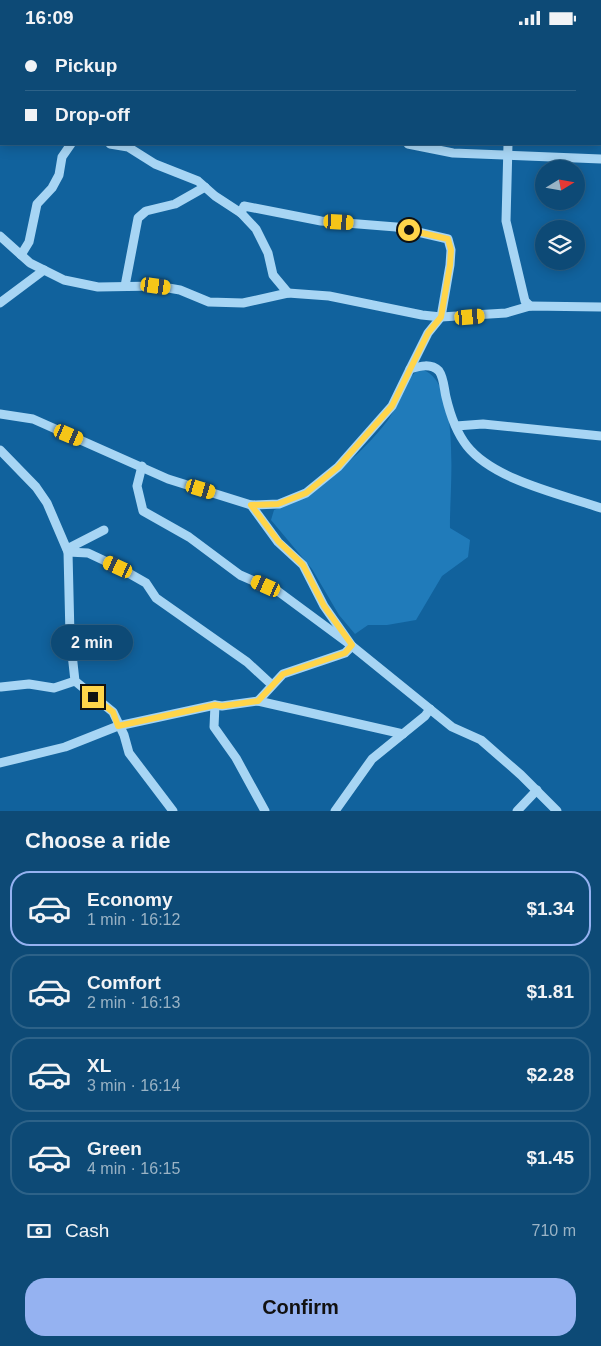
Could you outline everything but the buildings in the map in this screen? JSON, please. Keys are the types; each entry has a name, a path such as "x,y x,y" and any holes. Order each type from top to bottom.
{"street":[{"path":"21,255 29,242 37,204 52,189 60,175 62,157 70,145"},
{"path":"413,145 453,153 601,159"},
{"path":"508,145 506,221 524,301 530,307"},
{"path":"128,146 142,158 198,181 241,213 256,229 268,253 273,275 288,293"},
{"path":"125,286 138,218 146,211 175,204 205,187"},
{"path":"0,413 33,419 168,479 251,505 278,504 306,493 338,467 392,406 428,333 441,317 450,265 451,250 448,239 396,227 322,221 244,205 241,213"},
{"path":"0,236 30,263 64,280 98,287 156,286 180,289 209,302 243,303 288,293 329,297 441,317 506,313 530,307 601,307"},
{"path":"0,303 44,270"},
{"path":"410,369 429,366 438,370 442,377 460,438 476,457 498,472 601,508"},
{"path":"456,426 483,424 601,436"},
{"path":"0,450 36,487 47,503 68,550 70,635 75,681 113,712 118,726 124,735 129,753 173,811"},
{"path":"142,466 137,485 143,511 189,537 240,575 279,592 352,645 452,727 481,740 537,790 556,811"},
{"path":"251,505 278,541 303,565 324,606 352,645"},
{"path":"68,550 104,530"},
{"path":"68,550 88,553 146,583 156,598 247,662 272,685"},
{"path":"258,701 283,674 345,653 352,645"},
{"path":"1,687 29,683 54,688 75,681"},
{"path":"0,763 65,747 118,726 215,705 222,706 258,701 403,734"},
{"path":"215,705 214,727 236,758 264,811"},
{"path":"335,811 372,759 425,716 430,709"},
{"path":"517,811 537,790"}],"shaded area":[{"path":"420,369 434,377 443,393 451,439 450,528 470,540 468,557 442,576 416,620 387,625 368,625 355,634 339,615 312,569 271,520 274,510 290,503 321,484 365,447 388,420 405,385"}],"route":[{"path":"93,697 113,712 118,726 215,705 222,706 258,701 283,674 345,653 352,645 324,606 303,565 278,541 251,505 278,504 306,493 338,467 392,406 428,333 441,317 450,265 451,250 448,239 409,230"}]}
